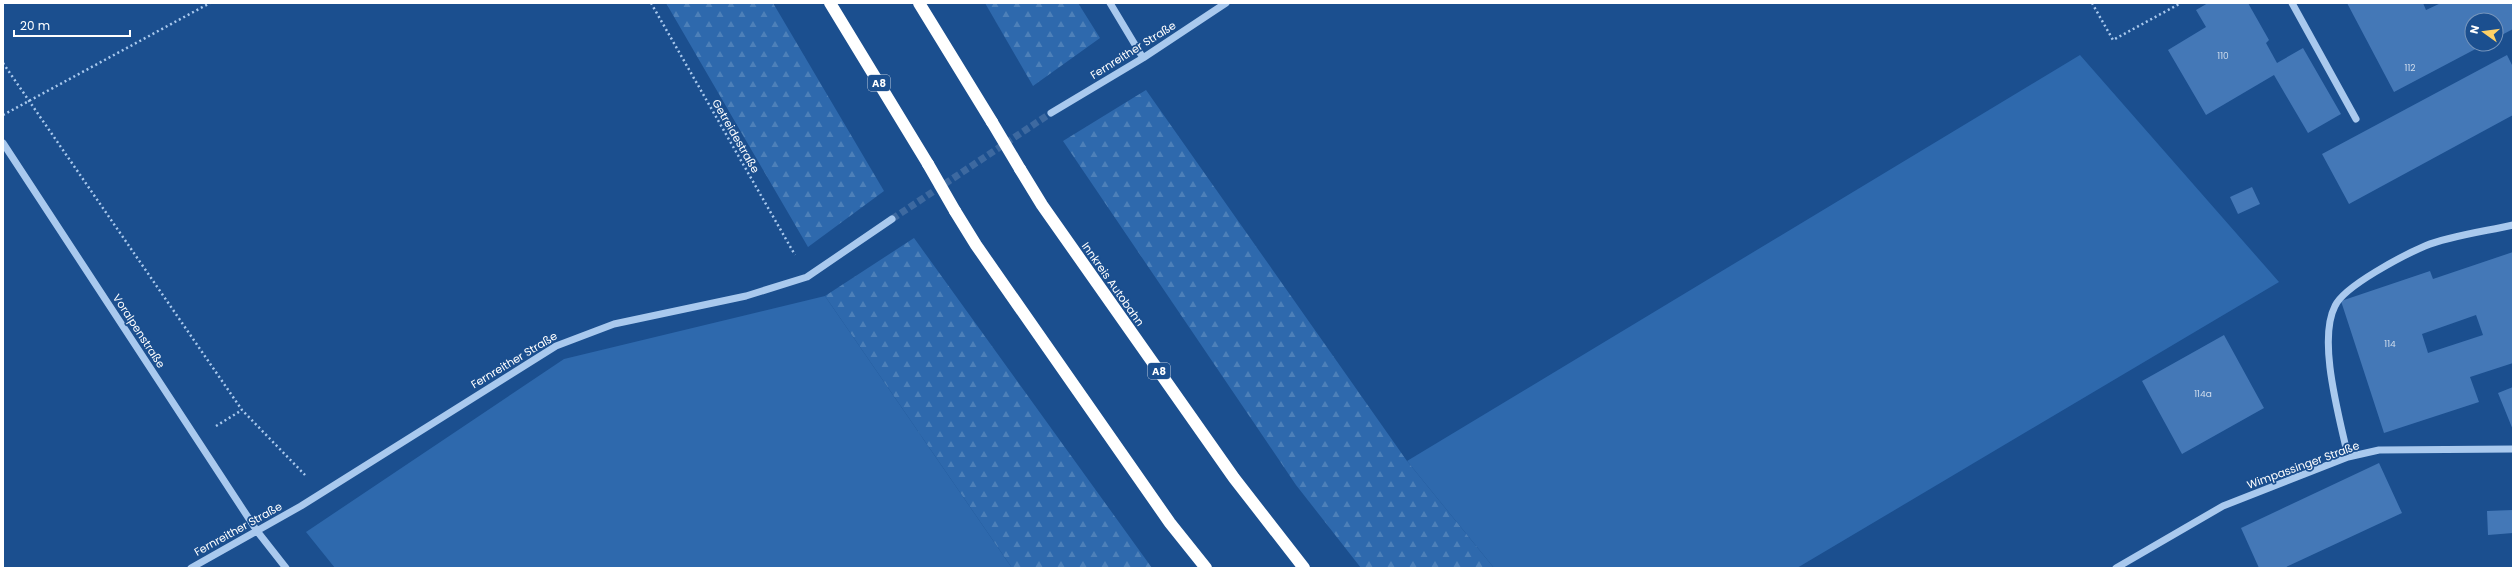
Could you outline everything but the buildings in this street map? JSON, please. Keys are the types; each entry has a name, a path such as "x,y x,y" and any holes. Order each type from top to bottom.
{"highway":[{"name":"A8","path":"830,3 976,245 1170,523 1206,568"},
{"name":"Innkreis Autobahn","path":"919,3 1042,205 1234,478 1304,568"}],"street":[{"path":"1110,3 1143,58"},
{"name":"Fernreither Straße","path":"1051,113 1143,58 1226,3"},
{"path":"2292,3 2356,119"},
{"name":"Voralpenstraße","path":"3,143 257,531 286,568"},
{"name":"Fernreither Straße","path":"191,568 301,506 556,346 614,324 746,296 807,277 892,219"},
{"path":"2348,457 2329,362 2329,334 2335,305 2358,282 2426,246 2513,225"},
{"name":"Wimpassinger Straße","path":"2116,568 2223,506 2348,457 2379,450 2513,449"}],"path":[{"path":"3,115 210,3"},
{"name":"Getreidestraße","path":"651,3 807,277"},
{"path":"2092,3 2113,40 2181,3"},
{"path":"3,63 242,410 290,461 305,473 301,506"}],"green space":[{"path":"666,3 773,3 884,191 808,247"},
{"path":"985,3 1078,3 1100,38 1033,86"},
{"path":"2080,55 2279,282 1797,568 1494,568 1407,461"},
{"path":"1146,90 1407,461 1494,568 1361,568 1296,485 1063,141"},
{"path":"914,238 1152,568 1012,568 825,296"},
{"path":"825,296 1012,568 335,568 306,532 564,359"}],"tunnel":[{"path":"892,219 1051,113"}]}
